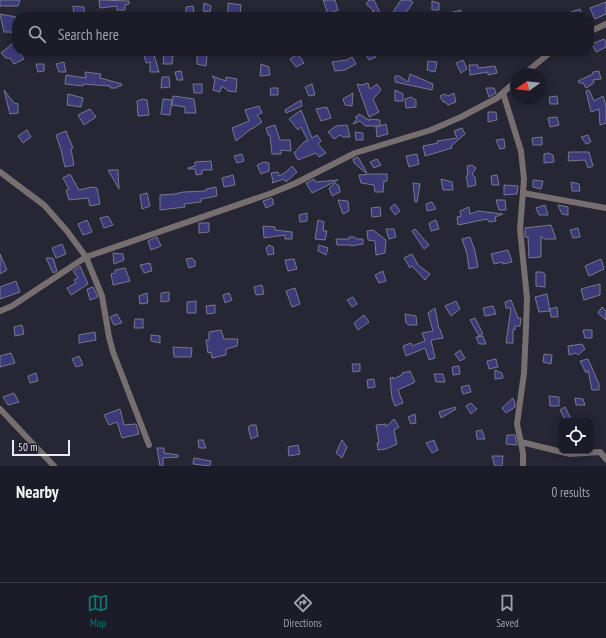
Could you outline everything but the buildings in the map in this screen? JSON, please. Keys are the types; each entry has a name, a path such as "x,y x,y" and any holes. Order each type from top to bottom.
{"street":[{"path":"594,30 606,24"},
{"path":"531,68 546,56"},
{"path":"0,311 12,306 86,257 272,193 296,183 355,153 431,130 461,117 497,98 510,87"},
{"path":"503,93 520,151 524,179 520,228 526,283 526,328 524,373 517,424 521,442 523,466"},
{"path":"0,172 44,205 86,257 102,296 113,352 149,445"},
{"path":"523,193 606,208"},
{"path":"0,409 54,466"},
{"path":"521,442 570,454 600,452 606,459"}]}
